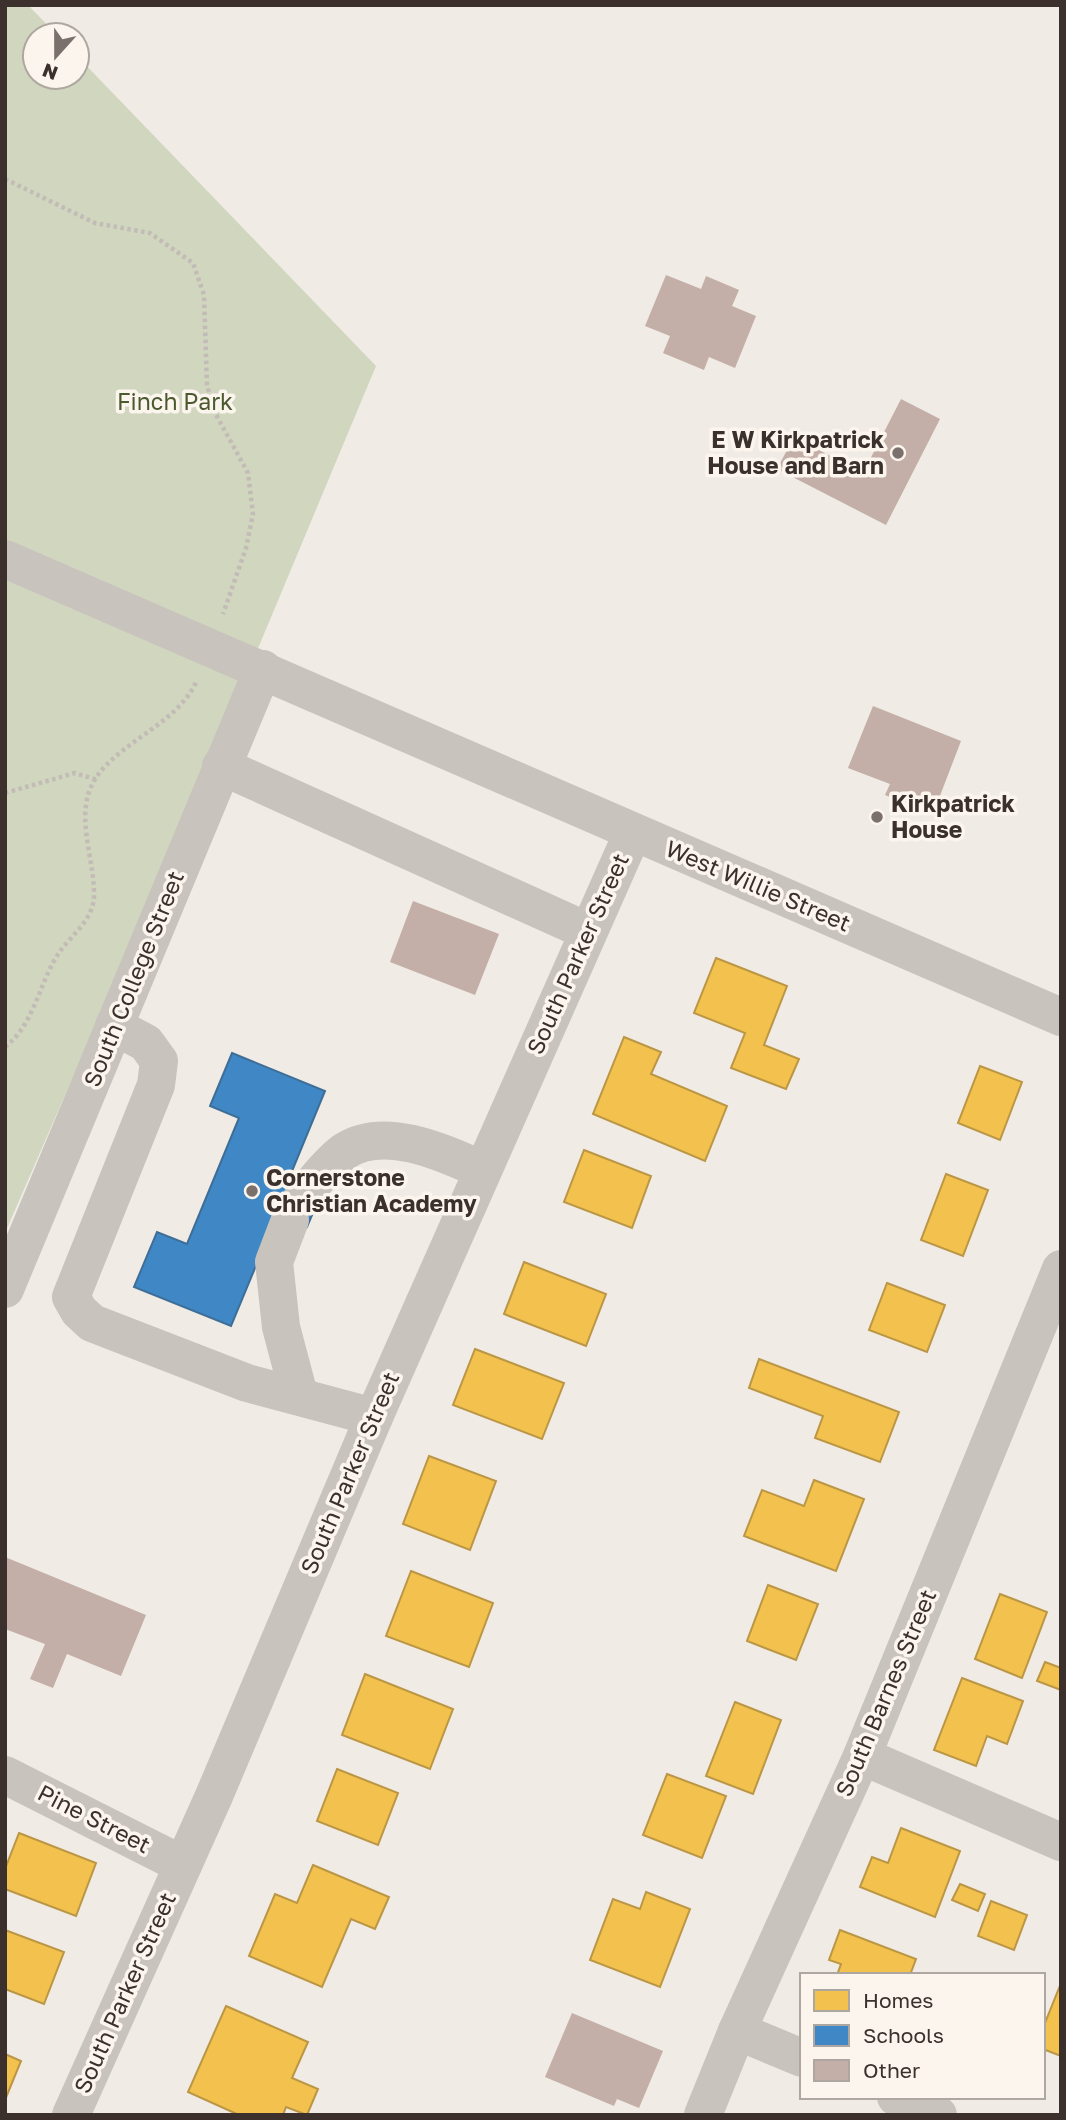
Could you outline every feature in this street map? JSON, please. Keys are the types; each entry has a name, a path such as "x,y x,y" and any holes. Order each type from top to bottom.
{"street":[{"name":"West Willie Street","path":"5,559 1061,1017"},
{"name":"South College Street","path":"5,1289 263,669"},
{"path":"222,766 587,931"},
{"name":"South Parker Street","path":"71,2115 183,1865 374,1416 633,832"},
{"path":"114,1026 146,1043 159,1061 156,1085 71,1297 79,1311 92,1323 247,1383 374,1416"},
{"path":"299,1395 282,1326 274,1262 297,1208 346,1151 376,1140 438,1151 482,1170"},
{"name":"South Barnes Street","path":"703,2115 737,2031 862,1756 1061,1269"},
{"path":"862,1756 1061,1842"},
{"name":"Pine Street","path":"5,1775 183,1865"},
{"path":"737,2031 800,2057"},
{"path":"901,2099 938,2115"}],"path":[{"path":"5,178 95,223 150,233 193,263 204,295 207,385 214,411 248,473 253,514 246,548 222,618"},
{"path":"5,1047 33,1010 47,973 61,950 83,926 94,900 86,823 88,795 105,767 166,719 192,692 200,674"},
{"path":"5,793 75,773 97,780"}],"green space":[{"name":"Finch Park","path":"5,5 28,5 43,21 21,21 21,91 91,91 91,71 376,366 231,713 5,1233"}],"building: Homes":[{"path":"716,958 787,986 764,1045 799,1059 786,1089 731,1068 745,1033 694,1013"},
{"path":"624,1037 661,1052 651,1074 727,1106 705,1161 593,1114"},
{"path":"980,1066 1022,1082 1000,1140 958,1123"},
{"path":"584,1150 651,1176 632,1228 564,1202"},
{"path":"946,1174 988,1190 963,1256 921,1240"},
{"path":"524,1262 606,1294 586,1346 504,1314"},
{"path":"887,1283 945,1305 927,1352 869,1330"},
{"path":"475,1349 564,1383 542,1439 453,1405"},
{"path":"759,1359 899,1412 880,1462 815,1438 823,1416 749,1388"},
{"path":"429,1456 496,1481 470,1550 403,1524"},
{"path":"814,1480 864,1499 836,1571 744,1536 762,1490 804,1506"},
{"path":"411,1571 493,1603 469,1667 386,1636"},
{"path":"768,1585 818,1604 796,1660 747,1641"},
{"path":"1000,1594 1047,1612 1022,1678 975,1659"},
{"path":"1045,1662 1061,1668 1061,1690 1037,1681"},
{"path":"365,1674 453,1709 430,1769 342,1735"},
{"path":"962,1678 1023,1701 1007,1744 987,1736 976,1766 934,1750"},
{"path":"735,1702 781,1720 753,1794 706,1776"},
{"path":"337,1769 398,1793 378,1845 317,1821"},
{"path":"667,1774 726,1796 702,1858 643,1835"},
{"path":"901,1828 960,1851 935,1917 860,1887 872,1857 888,1863"},
{"path":"19,1833 96,1863 76,1916 5,1889 5,1869"},
{"path":"313,1865 389,1897 375,1929 351,1919 322,1987 249,1956 275,1894 297,1903"},
{"path":"960,1884 985,1894 978,1911 952,1900"},
{"path":"646,1892 690,1909 660,1987 590,1960 613,1899 640,1909"},
{"path":"991,1901 1027,1915 1014,1950 978,1936"},
{"path":"5,1930 64,1952 44,2004 5,1989"},
{"path":"840,1930 916,1959 911,1973 838,1973 841,1964 829,1960"},
{"path":"1061,1983 1061,2056 1045,2050 1045,2023"},
{"path":"226,2006 308,2042 292,2078 318,2089 307,2115 286,2107 283,2115 239,2115 188,2092"},
{"path":"5,2054 21,2061 5,2100"}],"building: Schools":[{"name":"Cornerstone Christian Academy","path":"232,1053 325,1091 285,1188 318,1201 307,1227 277,1215 231,1326 134,1287 157,1232 187,1244 239,1118 210,1106"}],"building: Other":[{"path":"666,275 701,289 706,276 739,290 732,306 756,316 735,368 709,357 704,370 663,353 670,336 645,326"},
{"name":"E W Kirkpatrick House and Barn","path":"901,399 940,419 886,525 777,469 794,437 863,473"},
{"path":"873,706 961,741 933,814 885,795 890,784 848,768"},
{"path":"413,901 499,934 475,995 390,962"},
{"path":"5,1557 146,1615 121,1676 67,1654 53,1688 30,1679 45,1644 5,1629"},
{"path":"572,2013 663,2051 639,2108 617,2099 614,2106 545,2077"}],"place":[{"name":"E W Kirkpatrick House and Barn","path":"898,453"},
{"name":"Kirkpatrick House","path":"877,817"},
{"name":"Cornerstone Christian Academy","path":"252,1191"}]}
